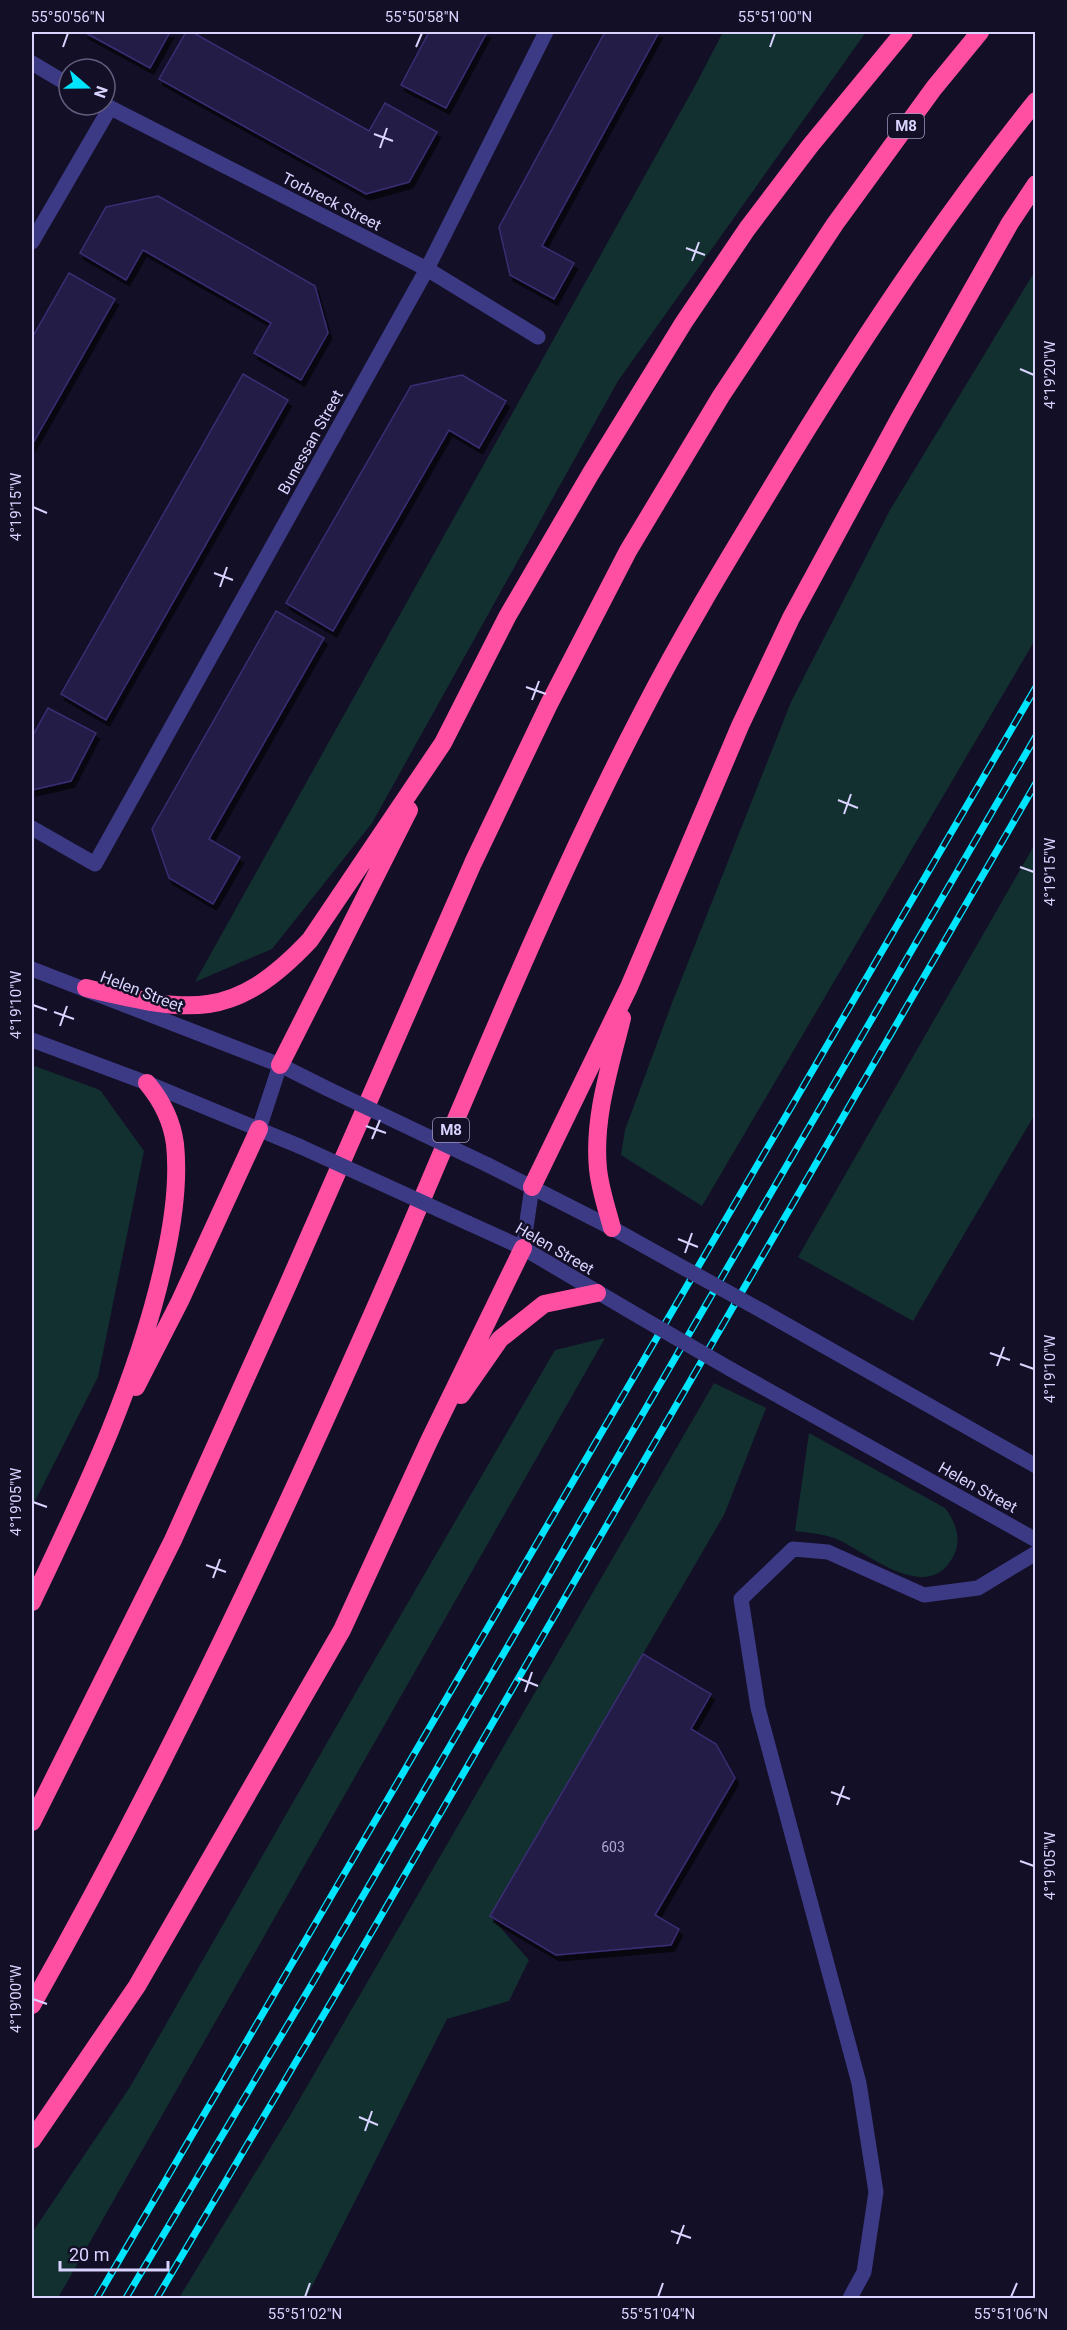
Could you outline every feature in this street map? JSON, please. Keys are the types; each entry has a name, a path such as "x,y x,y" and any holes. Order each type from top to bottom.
{"highway":[{"path":"280,1065 507,617 591,473 684,322 761,211 810,146 904,32"},
{"name":"M8","path":"32,1822 173,1540 473,863 549,704 628,551 721,396 836,224 934,88 980,32"},
{"name":"M8","path":"32,2005 169,1751 253,1578 392,1269 532,939 644,709 704,598 804,432 907,274 980,170 1035,101"},
{"path":"532,1187 629,987 740,726 791,618 899,418 1010,223 1035,184"},
{"path":"86,988 185,1007 203,1006 242,995 264,982 289,962 309,940 443,743"},
{"path":"612,1228 598,1172 597,1140 600,1110 629,987"},
{"path":"101,1455 144,1338 158,1292 170,1233 175,1178 175,1144 166,1111 147,1083"},
{"path":"32,1602 101,1455 180,1301 259,1129"},
{"path":"32,2140 137,1986 260,1777 342,1630 429,1441 523,1248"},
{"path":"429,1441 500,1339 544,1304 597,1293"}],"street":[{"name":"Bunessan Street","path":"32,828 95,864 427,269 546,32"},
{"path":"32,63 57,78"},
{"name":"Torbreck Street","path":"117,111 427,269 538,337"},
{"path":"32,242 101,117"},
{"name":"Helen Street","path":"32,969 280,1065 488,1165 612,1228 1035,1466"},
{"name":"Helen Street","path":"32,1040 147,1083 259,1129 523,1248 732,1370 1035,1540"},
{"path":"259,1129 280,1065"},
{"path":"523,1248 532,1187"},
{"path":"850,2298 864,2272 876,2192 859,2083 758,1708 741,1599 793,1549 828,1552 924,1595 978,1588 1035,1553"}],"green space":[{"path":"723,32 866,32 618,381 372,823 272,949 195,982 696,84"},
{"path":"1035,271 1035,640 702,1206 621,1155 625,1130 672,1003 791,702 890,510"},
{"path":"1035,844 1035,1114 913,1321 798,1257"},
{"path":"32,1065 100,1090 144,1151 98,1377 32,1507"},
{"path":"605,1338 58,2298 32,2298 32,2233 130,2087 555,1350"},
{"path":"714,1383 766,1408 724,1515 490,1916 529,1960 509,2001 447,2019 306,2298 179,2298 291,2114"},
{"path":"809,1433 945,1508 952,1518 957,1542 954,1555 943,1569 930,1576 916,1576 900,1572 836,1539 795,1531"}],"building":[{"path":"84,32 170,32 150,68"},
{"path":"186,32 192,32 369,131 385,103 437,132 409,182 366,194 159,79"},
{"path":"429,32 487,32 446,108 401,85"},
{"path":"605,32 659,32 542,246 574,263 554,299 510,275 499,227"},
{"path":"158,196 315,286 328,333 301,380 254,353 271,323 143,250 126,280 80,253 106,207"},
{"path":"69,273 115,299 32,445 32,338"},
{"path":"243,374 288,400 106,720 61,694"},
{"path":"462,375 506,401 479,448 449,430 333,631 286,603 411,386"},
{"path":"276,611 324,638 209,839 240,857 213,904 169,878 152,829"},
{"path":"48,708 96,733 71,781 32,790 32,737"},
{"path":"643,1654 711,1694 691,1729 716,1744 735,1778 655,1915 679,1929 671,1945 556,1955 490,1916"}],"railway":[{"path":"97,2298 1036,687"},
{"path":"126,2298 313,1982 1036,736"},
{"path":"157,2298 337,1992 1036,783"}]}
